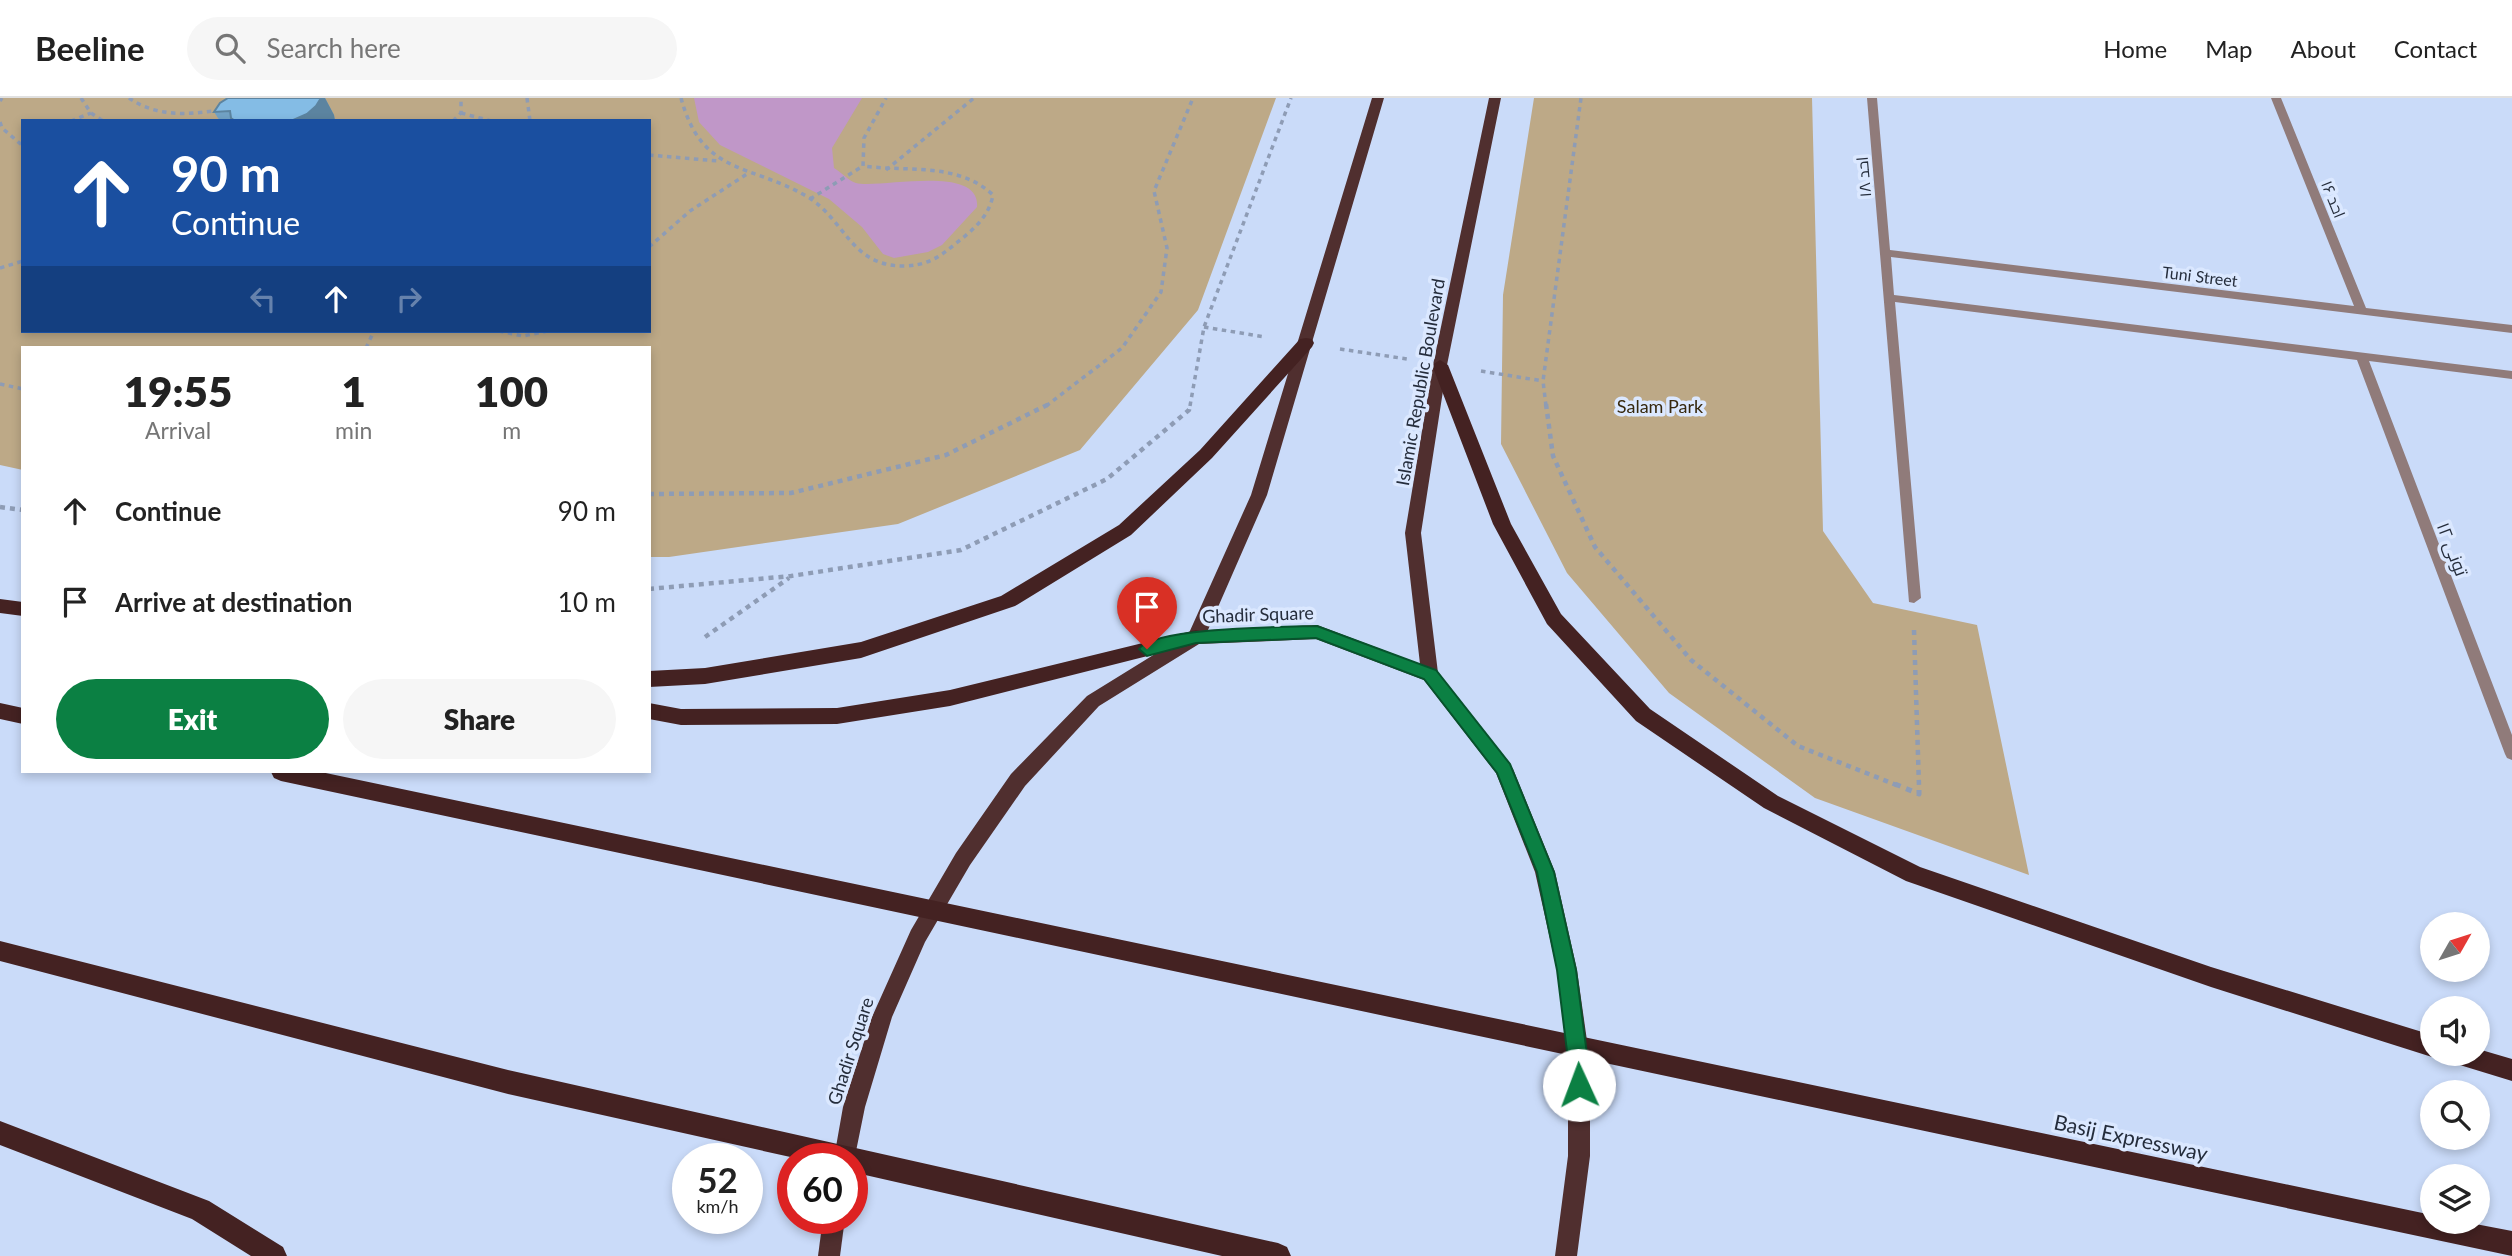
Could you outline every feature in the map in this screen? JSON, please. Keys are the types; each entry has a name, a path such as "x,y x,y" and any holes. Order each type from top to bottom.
{"highway":[{"path":"651,679 705,676 861,649 1008,601 1125,530 1206,454 1306,343"},
{"path":"1440,365 1502,524 1554,619 1643,715 1654,723 1771,802 1914,874 2211,977 2420,1042"},
{"path":"0,606 21,609"},
{"path":"651,711 681,717 837,716 950,698 1196,637"},
{"path":"0,711 21,716"},
{"name":"Basij Expressway","path":"286,773 2512,1244"},
{"path":"0,951 508,1082 778,1143"},
{"path":"2490,1063 2512,1070"},
{"path":"0,1133 200,1210 274,1256"},
{"path":"868,1164 1278,1256"}],"main road":[{"path":"1196,637 1259,495 1378,98"},
{"name":"Islamic Republic Boulevard","path":"1430,675 1413,533 1440,365 1494,98"},
{"name":"Ghadir Square","path":"848,1143 854,1107 882,1017 918,936 963,859 1018,780 1093,701 1196,637 1317,632 1430,675"},
{"path":"1430,675 1504,769 1545,872 1567,970 1579,1062 1579,1156 1566,1256"},
{"path":"830,1256 832,1234"}],"street":[{"name":"احد ۱۸","path":"1872,98 1913,598"},
{"name":"احد ۱۶","path":"2276,98 2362,311"},
{"name":"Tuni Street","path":"1885,253 2512,329"},
{"path":"1889,298 2512,375"},
{"name":"تونی ۱۲","path":"2361,356 2512,754"}],"path":[{"path":"81,98 91,113 100,119"},
{"path":"129,98 148,108 167,112 190,113 228,109"},
{"path":"455,119 461,113 461,98"},
{"path":"527,98 530,119"},
{"path":"681,98 683,110 697,141 720,161"},
{"path":"863,166 860,149 865,132 886,98"},
{"path":"886,171 974,98"},
{"path":"651,494 791,493 946,455 1048,405 1122,348 1161,292 1167,247 1154,191 1193,98"},
{"path":"651,589 792,576 961,550 1107,480 1189,410 1204,327 1291,98"},
{"path":"1581,98 1543,381 1553,456 1595,547 1691,660 1798,746 1919,794 1913,598"},
{"path":"76,119 91,113"},
{"path":"461,113 484,119"},
{"path":"0,122 17,143 21,143"},
{"path":"651,155 720,161 810,199 864,256 886,265 912,265 937,259 968,234 993,206 993,195 985,185 961,175 933,170 886,171 863,166 810,199"},
{"path":"651,245 690,211 751,172"},
{"path":"0,268 21,262"},
{"path":"1204,327 1543,381"},
{"path":"503,333 529,336 540,333"},
{"path":"0,384 21,389"},
{"path":"0,507 21,510"},
{"path":"704,638 792,576"}],"green space":[{"path":"0,98 1276,98 1198,310 1080,450 898,524 669,557 651,557 651,346 21,346 21,470 0,465"},
{"name":"Salam Park","path":"1534,98 1812,98 1823,531 1873,603 1977,625 2029,875 1815,798 1669,693 1567,573 1501,444 1503,295"}],"shaded area":[{"path":"694,98 862,98 832,148 834,168 856,183 927,181 963,186 974,194 977,207 942,245 928,252 894,258 883,254 862,227 829,199 720,145 699,122"}],"building":[{"path":"228,98 321,98 307,114 296,119 232,119 230,111 214,112 220,103"}],"route":[{"path":"1147,649 1196,637 1317,632 1430,675 1504,769 1545,872 1567,970 1579,1062 1579,1085"}]}
